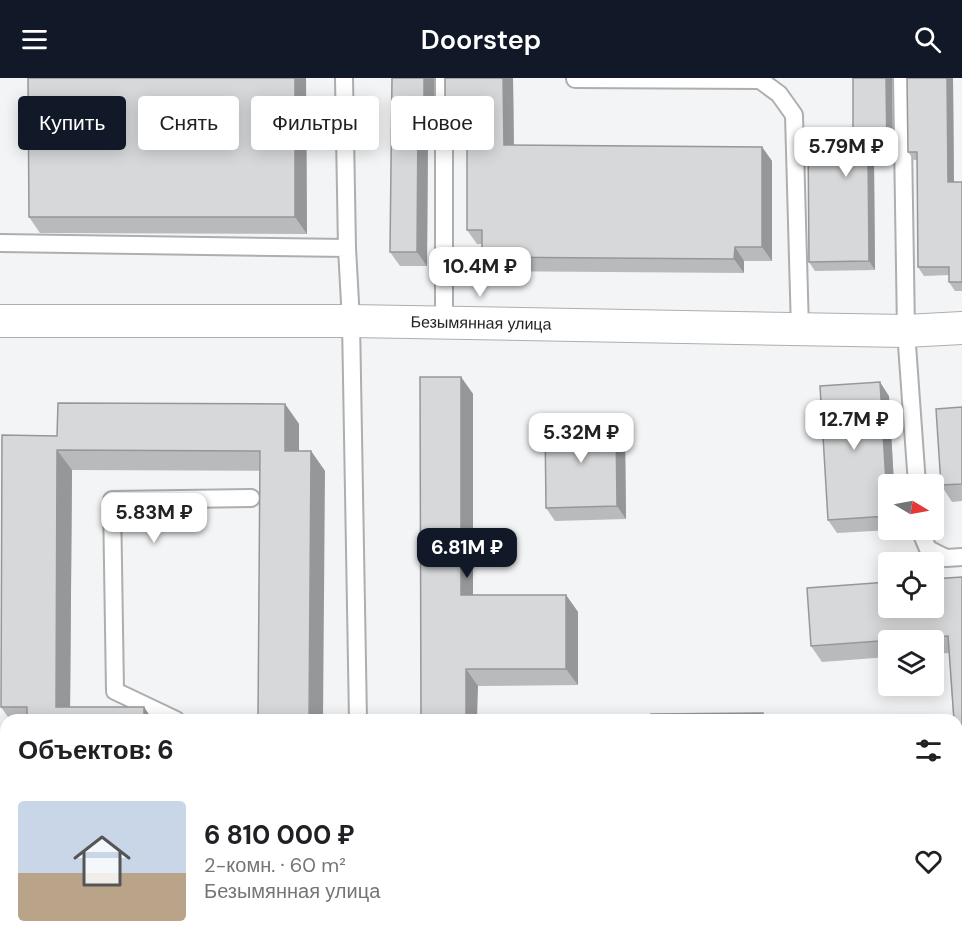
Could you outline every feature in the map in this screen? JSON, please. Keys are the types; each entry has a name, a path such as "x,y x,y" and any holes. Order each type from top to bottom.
{"street":[{"name":"Безымянная улица","path":"0,321 444,322 906,331 962,328"}],"lane":[{"path":"344,78 358,714"},
{"path":"444,78 444,322"},
{"path":"902,78 906,331 916,474"},
{"path":"575,79 760,80 779,94 794,115 800,330"},
{"path":"0,243 347,248"},
{"path":"163,714 115,691 112,500 251,498"},
{"path":"924,540 928,549 946,558 962,557"}],"building":[{"path":"28,78 295,78 295,96 251,96 251,150 295,150 295,217 29,217 29,150 126,150 126,96 28,96"},
{"path":"392,78 424,78 424,96 392,96"},
{"path":"445,78 503,78 504,145 762,147 762,247 735,247 734,259 482,257 482,230 467,230 467,150 494,150 494,96 445,96"},
{"path":"853,78 886,78 887,152 868,153 869,261 809,262 808,131 853,131"},
{"path":"907,78 947,78 948,182 962,182 962,282 949,282 949,267 918,267 917,152 908,152"},
{"path":"391,150 418,150 417,252 390,252"},
{"path":"420,377 461,377 461,595 566,595 566,669 466,669 466,714 421,714"},
{"path":"880,382 885,474 878,474 878,517 828,520 820,386"},
{"path":"58,403 285,404 285,451 311,451 309,714 258,714 260,451 57,450 56,707 144,707 144,714 27,714 27,707 1,707 2,435 57,436"},
{"path":"962,407 962,484 944,485 944,474 940,474 936,409"},
{"path":"616,421 617,506 546,508 545,423"},
{"path":"962,577 962,714 954,714 948,636 944,636 944,630 878,630 878,641 811,646 807,588 878,583 878,618 944,618 944,578"},
{"path":"763,713 763,714 651,714"}]}
